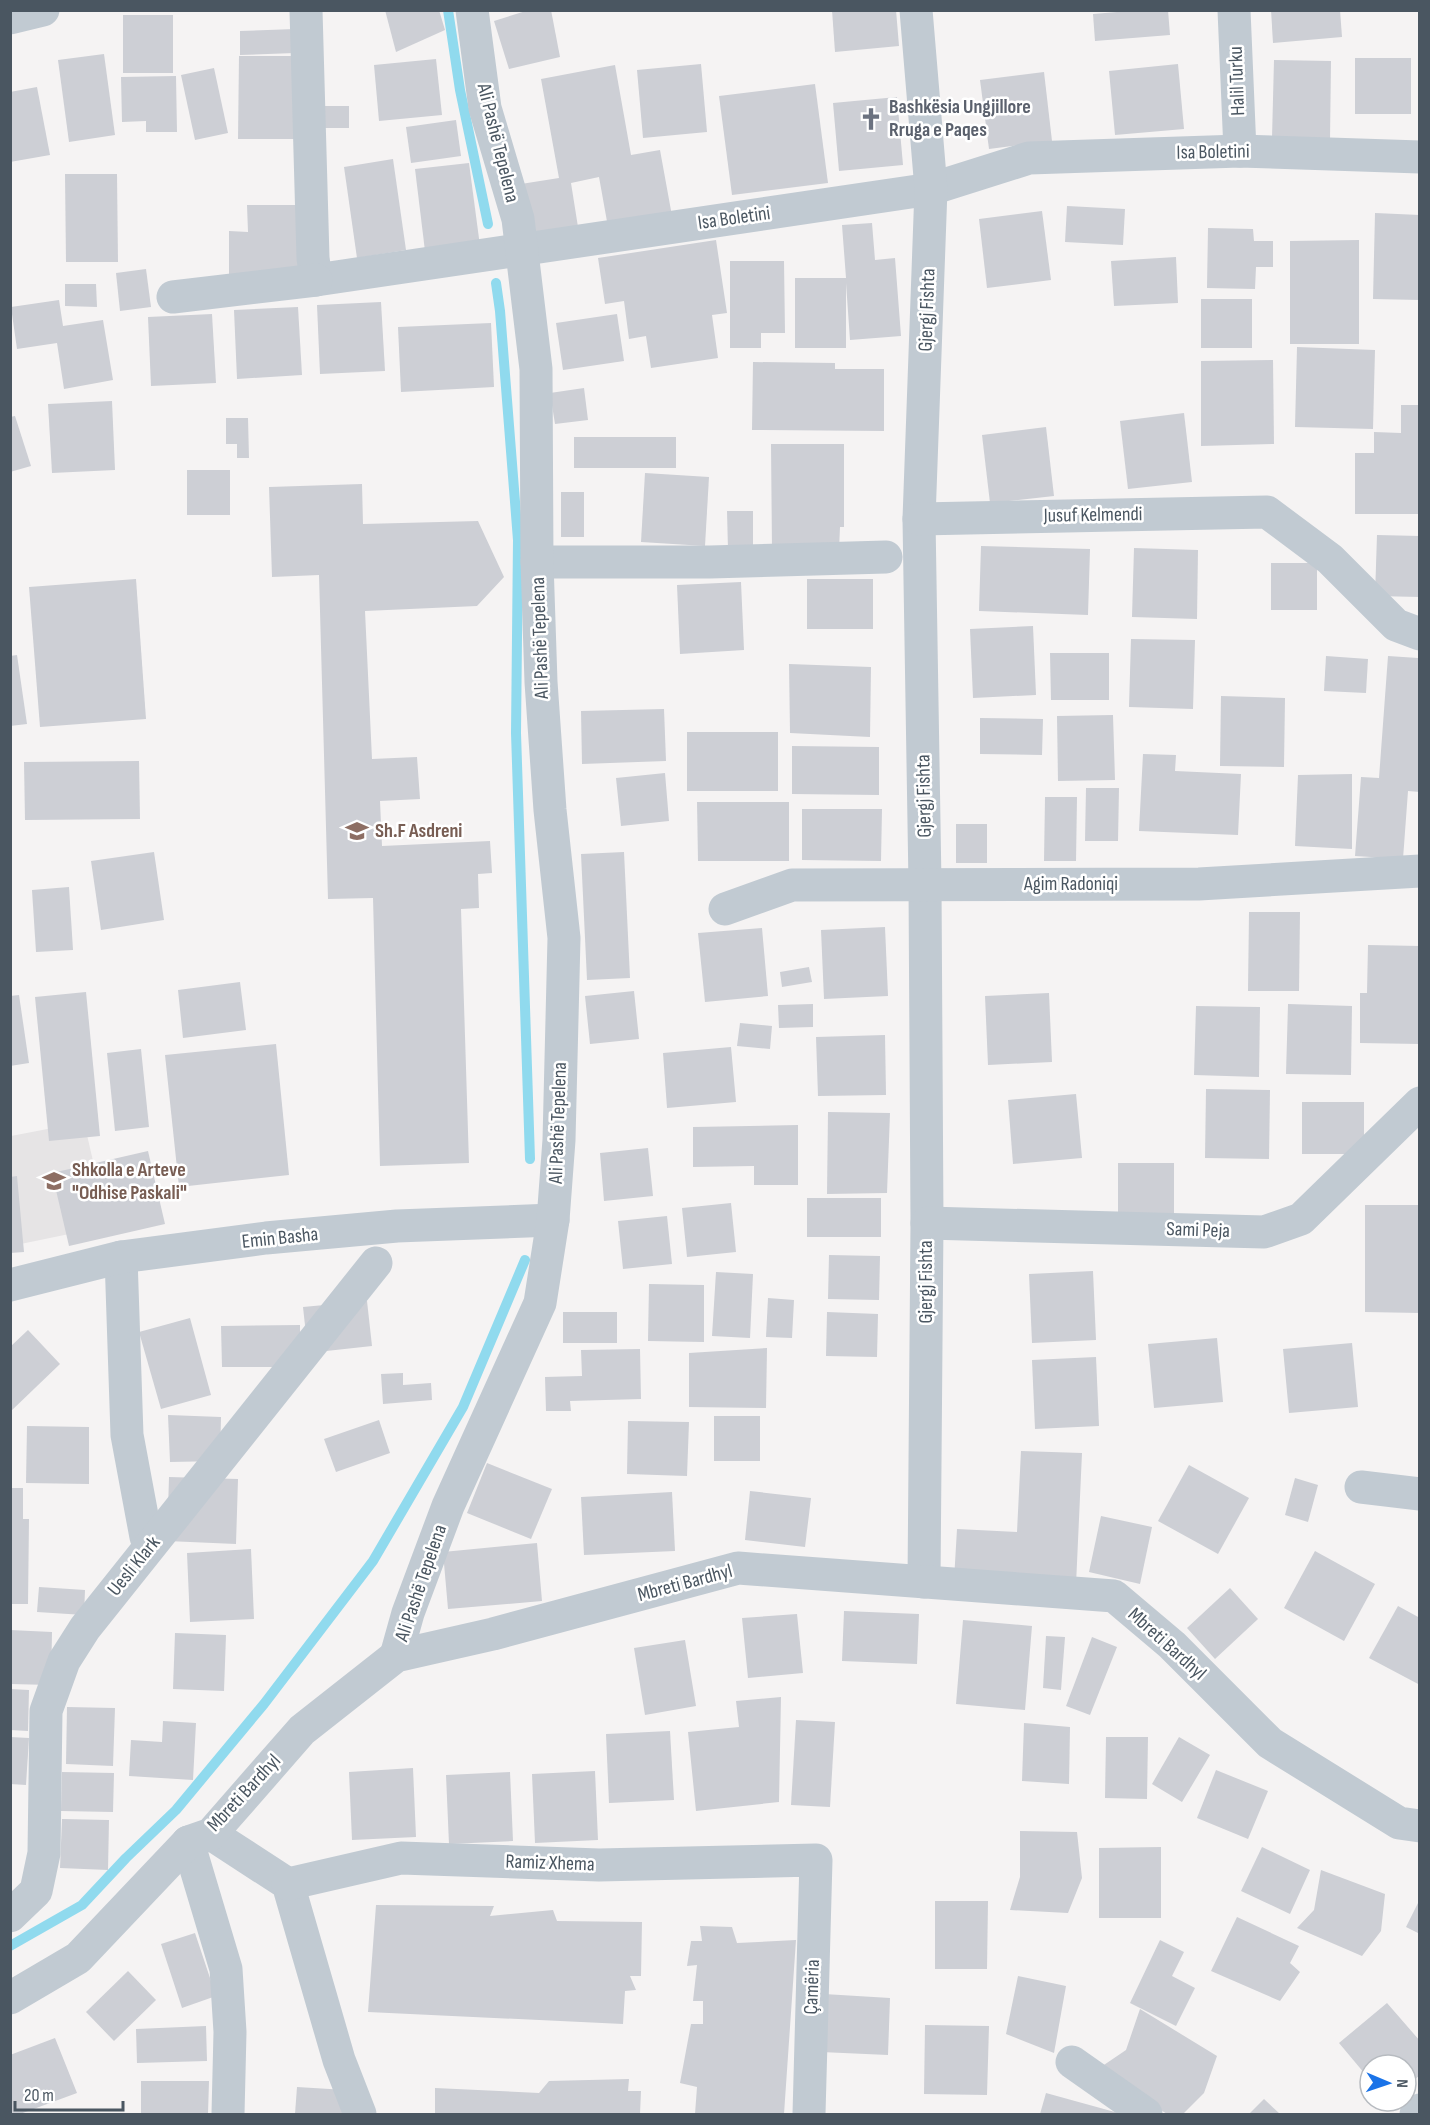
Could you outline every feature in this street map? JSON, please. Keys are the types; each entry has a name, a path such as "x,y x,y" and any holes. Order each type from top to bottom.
{"street":[{"path":"10,18 43,10"},
{"path":"306,10 313,258 316,280"},
{"name":"Ali Pashë Tepelena","path":"396,1656 408,1613 448,1506 540,1303 553,1220 559,1140 564,938 550,810 542,682 537,562 536,369 518,219 485,108 472,10"},
{"name":"Gjergj Fishta","path":"916,10 931,189 919,519 925,884 927,1222 924,1582"},
{"name":"Halil Turku","path":"1234,10 1240,150"},
{"name":"Isa Boletini","path":"173,297 316,280 931,189 1029,158 1240,150 1419,157"},
{"name":"Jusuf Kelmendi","path":"919,519 1267,512 1330,559 1396,625 1419,634"},
{"name":"Ali Pashë Tepelena","path":"537,562 710,562 886,556"},
{"name":"Agim Radoniqi","path":"725,909 792,885 1199,884 1419,872"},
{"name":"Sami Peja","path":"927,1222 1264,1232 1301,1219 1419,1103"},
{"name":"Emin Basha","path":"10,1285 121,1257 266,1239 397,1226 553,1220"},
{"path":"121,1257 127,1435 146,1537"},
{"name":"Uesli Klark","path":"10,1916 36,1891 44,1853 46,1711 64,1661 85,1628 376,1263"},
{"path":"1361,1487 1419,1494"},
{"name":"Mbreti Bardhyl","path":"10,1998 78,1958 200,1838 302,1730 396,1656 493,1634 738,1568 1114,1596 1172,1646 1270,1743 1399,1823 1419,1826"},
{"path":"200,1838 288,1884 339,2060 360,2115"},
{"path":"200,1838 226,1969 230,2032 228,2115"},
{"name":"Ramiz Xhema","path":"288,1884 401,1858 599,1864 816,1860"},
{"name":"Çamëria","path":"810,2115 816,1860"},
{"path":"1072,2062 1146,2115"},
{"path":"1416,2115 1419,2110"}],"shaded area":[{"name":"Shkolla e Arteve \"Odhise Paskali\"","path":"84,1122 108,1226 11,1246 11,1136"}],"building":[{"path":"385,10 439,10 445,30 396,52"},
{"path":"529,10 551,10 560,57 509,69 494,21"},
{"path":"832,10 896,10 899,46 835,52"},
{"path":"1168,10 1170,35 1095,41 1093,14"},
{"path":"1271,10 1340,10 1342,37 1273,43"},
{"path":"123,15 173,15 173,73 123,73"},
{"path":"295,29 295,53 240,55 240,31"},
{"path":"104,54 115,135 69,142 58,60"},
{"path":"239,56 301,56 300,139 238,139"},
{"path":"1355,58 1411,58 1411,114 1355,114"},
{"path":"436,59 442,115 379,121 374,65"},
{"path":"1274,60 1331,61 1330,140 1272,138"},
{"path":"701,64 707,132 643,138 637,70"},
{"path":"1178,64 1184,129 1115,135 1109,71"},
{"path":"615,65 631,155 660,150 672,216 608,227 599,177 571,183 578,227 530,235 521,184 559,178 541,79"},
{"path":"214,68 228,133 195,140 181,75"},
{"path":"1044,72 1052,141 989,149 980,80"},
{"path":"176,76 177,132 146,132 146,121 122,122 121,77"},
{"path":"815,84 828,183 732,195 719,96"},
{"path":"37,87 50,155 10,162 10,92"},
{"path":"897,97 903,165 839,171 833,103"},
{"path":"315,106 349,106 349,128 315,128"},
{"path":"456,120 461,156 411,163 406,127"},
{"path":"393,159 406,250 357,258 344,167"},
{"path":"469,163 480,246 425,251 415,169"},
{"path":"65,174 117,174 118,262 66,262"},
{"path":"247,205 304,205 304,274 229,274 229,231 248,232"},
{"path":"1067,206 1125,209 1123,245 1065,242"},
{"path":"1042,211 1051,280 987,288 979,219"},
{"path":"1375,213 1420,215 1420,300 1373,299"},
{"path":"872,223 875,260 895,258 901,336 850,340 846,283 846,348 795,348 795,278 846,278 842,225"},
{"path":"1208,228 1253,229 1254,241 1273,241 1273,267 1256,267 1255,289 1207,288"},
{"path":"716,240 727,313 712,315 718,358 651,368 646,336 629,339 624,301 605,304 598,258"},
{"path":"1359,240 1359,344 1290,344 1290,241"},
{"path":"1176,257 1178,303 1114,306 1111,261"},
{"path":"730,261 784,261 785,333 761,333 761,348 730,348"},
{"path":"146,269 151,307 120,311 116,273"},
{"path":"65,284 96,284 97,307 65,306"},
{"path":"1201,299 1252,299 1252,348 1201,348"},
{"path":"59,300 63,326 103,320 113,380 64,389 57,343 17,349 11,307"},
{"path":"381,302 385,371 320,374 317,305"},
{"path":"298,307 302,375 237,379 234,310"},
{"path":"212,314 216,383 151,386 148,317"},
{"path":"617,314 624,361 563,370 556,323"},
{"path":"491,323 494,387 401,392 398,327"},
{"path":"1297,347 1375,350 1373,429 1295,427"},
{"path":"1273,360 1274,444 1201,446 1201,361"},
{"path":"753,362 835,363 835,369 884,369 884,431 752,430"},
{"path":"584,388 588,420 555,424 550,393"},
{"path":"112,401 115,470 52,473 48,404"},
{"path":"1401,405 1420,405 1420,514 1355,514 1355,453 1374,453 1374,432 1401,433"},
{"path":"1184,413 1192,482 1128,489 1120,421"},
{"path":"15,416 31,466 10,472 10,417"},
{"path":"226,418 248,418 249,458 237,458 237,444 226,444"},
{"path":"1046,427 1054,496 990,503 982,435"},
{"path":"574,437 676,437 676,468 574,468"},
{"path":"771,444 844,444 844,527 840,527 839,550 772,550"},
{"path":"187,470 230,470 230,515 187,515"},
{"path":"645,473 709,477 705,546 641,542"},
{"path":"362,484 363,524 478,521 504,577 477,606 365,611 372,759 417,757 420,799 380,801 382,846 490,841 492,873 478,874 479,908 461,909 469,1163 380,1166 373,898 328,899 319,575 272,577 269,487"},
{"path":"561,492 584,492 584,537 561,537"},
{"path":"727,511 753,511 753,549 728,550"},
{"path":"1377,535 1420,536 1420,597 1375,596"},
{"path":"981,546 1090,549 1088,615 979,611"},
{"path":"1134,548 1198,550 1197,619 1132,617"},
{"path":"1271,563 1317,563 1317,610 1271,610"},
{"path":"136,579 146,719 40,727 29,587"},
{"path":"807,579 873,579 873,629 807,629"},
{"path":"741,582 744,650 680,654 677,585"},
{"path":"1033,626 1036,695 973,698 970,629"},
{"path":"1131,639 1195,640 1193,709 1129,707"},
{"path":"1050,653 1109,653 1109,700 1051,700"},
{"path":"17,655 27,724 10,726 10,656"},
{"path":"1326,656 1368,659 1366,693 1324,691"},
{"path":"1388,656 1418,658 1418,666 1420,666 1420,792 1408,791 1403,859 1355,856 1361,777 1379,778"},
{"path":"789,664 871,667 870,737 790,733"},
{"path":"1221,696 1285,698 1284,767 1220,766"},
{"path":"664,709 666,761 582,764 581,711"},
{"path":"1113,715 1115,780 1058,781 1057,716"},
{"path":"980,718 1043,719 1042,755 980,754"},
{"path":"687,732 778,732 778,791 687,791"},
{"path":"792,746 879,747 879,795 792,794"},
{"path":"1143,754 1176,755 1175,771 1241,774 1238,835 1139,831"},
{"path":"139,761 140,819 25,820 24,762"},
{"path":"665,773 669,821 621,826 616,778"},
{"path":"1352,774 1352,849 1295,846 1298,775"},
{"path":"1086,788 1119,788 1118,841 1085,841"},
{"path":"1045,797 1077,797 1076,861 1044,861"},
{"path":"697,802 789,802 789,861 698,861"},
{"path":"802,809 882,809 881,861 802,860"},
{"path":"956,824 987,824 987,863 956,863"},
{"path":"154,852 164,920 101,930 91,861"},
{"path":"624,852 630,978 587,980 581,854"},
{"path":"69,887 73,950 36,952 32,890"},
{"path":"1249,912 1300,912 1299,991 1248,991"},
{"path":"885,927 888,996 824,999 821,930"},
{"path":"762,928 768,996 705,1002 698,933"},
{"path":"1368,945 1420,946 1420,1044 1360,1043 1360,993 1367,993"},
{"path":"809,967 812,982 782,987 780,972"},
{"path":"240,982 246,1030 183,1038 178,990"},
{"path":"634,991 639,1039 590,1044 585,996"},
{"path":"86,992 100,1136 49,1141 35,997"},
{"path":"1049,993 1052,1062 988,1065 985,996"},
{"path":"19,995 29,1063 10,1066 10,996"},
{"path":"813,1004 813,1027 779,1028 778,1005"},
{"path":"1288,1004 1352,1006 1351,1075 1286,1074"},
{"path":"1196,1006 1260,1007 1259,1077 1194,1075"},
{"path":"740,1023 772,1026 770,1049 737,1046"},
{"path":"885,1035 886,1095 818,1096 816,1037"},
{"path":"276,1044 289,1175 179,1187 165,1055"},
{"path":"731,1047 736,1102 667,1108 663,1053"},
{"path":"141,1049 149,1127 115,1131 107,1053"},
{"path":"1206,1089 1270,1090 1269,1159 1205,1158"},
{"path":"1076,1094 1082,1158 1013,1164 1008,1100"},
{"path":"1302,1102 1364,1102 1364,1154 1302,1154"},
{"path":"828,1112 890,1113 887,1193 827,1194"},
{"path":"798,1125 798,1185 754,1185 754,1166 693,1167 693,1127"},
{"path":"648,1148 653,1196 604,1201 600,1153"},
{"path":"148,1151 165,1224 69,1246 52,1173"},
{"path":"1118,1163 1174,1163 1174,1217 1118,1217"},
{"path":"17,1176 24,1252 10,1253 10,1177"},
{"path":"807,1198 881,1198 881,1237 807,1237"},
{"path":"731,1203 736,1252 687,1257 682,1208"},
{"path":"1365,1205 1420,1205 1420,1313 1365,1312"},
{"path":"667,1216 672,1264 623,1269 618,1221"},
{"path":"829,1255 880,1256 879,1300 828,1299"},
{"path":"1093,1271 1096,1340 1032,1343 1029,1274"},
{"path":"716,1272 753,1274 750,1338 712,1336"},
{"path":"649,1284 704,1285 704,1342 648,1341"},
{"path":"768,1298 794,1300 792,1338 766,1337"},
{"path":"367,1301 372,1346 308,1353 303,1307"},
{"path":"563,1312 617,1312 617,1343 563,1343"},
{"path":"827,1312 878,1314 877,1357 826,1356"},
{"path":"190,1318 211,1395 161,1409 139,1332"},
{"path":"300,1325 300,1367 222,1367 221,1326"},
{"path":"28,1330 60,1364 10,1412 10,1347"},
{"path":"1217,1338 1223,1402 1154,1408 1148,1344"},
{"path":"1352,1343 1358,1407 1289,1413 1283,1349"},
{"path":"767,1348 766,1408 689,1407 689,1353"},
{"path":"640,1349 641,1399 570,1401 571,1411 546,1411 545,1377 582,1376 581,1350"},
{"path":"1096,1357 1099,1426 1035,1429 1032,1360"},
{"path":"403,1373 403,1385 431,1383 432,1400 383,1404 381,1374"},
{"path":"168,1415 221,1417 220,1461 170,1462"},
{"path":"714,1416 760,1416 760,1461 714,1461"},
{"path":"379,1420 390,1453 336,1472 324,1439"},
{"path":"628,1421 689,1422 687,1476 627,1474"},
{"path":"27,1426 89,1427 89,1484 26,1483"},
{"path":"1021,1451 1082,1453 1076,1585 954,1580 957,1529 1017,1532"},
{"path":"487,1463 552,1489 531,1539 467,1513"},
{"path":"1189,1465 1249,1498 1218,1554 1158,1521"},
{"path":"169,1477 238,1479 236,1544 167,1541"},
{"path":"1295,1478 1318,1485 1308,1522 1285,1515"},
{"path":"10,1488 23,1488 23,1519 29,1519 28,1604 10,1604"},
{"path":"750,1491 811,1498 805,1547 745,1540"},
{"path":"672,1492 675,1551 584,1555 581,1497"},
{"path":"1101,1516 1152,1527 1140,1584 1089,1572"},
{"path":"537,1543 542,1601 448,1609 443,1552"},
{"path":"251,1549 254,1619 190,1622 187,1553"},
{"path":"1315,1551 1375,1584 1344,1641 1284,1608"},
{"path":"39,1587 85,1590 84,1615 37,1612"},
{"path":"1230,1588 1258,1619 1215,1659 1187,1628"},
{"path":"1398,1606 1420,1618 1420,1685 1369,1658"},
{"path":"844,1611 919,1614 917,1664 842,1661"},
{"path":"797,1614 803,1673 748,1678 742,1618"},
{"path":"963,1620 1032,1626 1025,1710 956,1704"},
{"path":"10,1630 52,1632 51,1685 10,1684"},
{"path":"175,1633 226,1635 224,1691 173,1689"},
{"path":"1046,1636 1065,1637 1061,1690 1043,1688"},
{"path":"1092,1637 1117,1647 1090,1715 1066,1706"},
{"path":"685,1640 696,1706 645,1715 634,1648"},
{"path":"10,1689 29,1690 28,1731 10,1730"},
{"path":"781,1697 779,1802 696,1811 688,1732 739,1727 736,1701"},
{"path":"67,1707 115,1708 113,1766 66,1764"},
{"path":"796,1720 835,1722 830,1807 791,1805"},
{"path":"163,1721 196,1723 193,1780 129,1776 131,1740 162,1742"},
{"path":"1024,1723 1070,1727 1069,1784 1022,1781"},
{"path":"670,1731 674,1800 609,1803 606,1734"},
{"path":"10,1737 29,1738 26,1785 10,1784"},
{"path":"1106,1737 1148,1737 1147,1799 1105,1798"},
{"path":"1179,1737 1210,1755 1182,1802 1152,1784"},
{"path":"413,1768 416,1837 352,1840 349,1772"},
{"path":"1216,1770 1268,1791 1248,1839 1197,1818"},
{"path":"595,1771 598,1840 535,1843 532,1774"},
{"path":"62,1772 114,1773 113,1812 61,1811"},
{"path":"510,1772 513,1841 449,1844 446,1775"},
{"path":"62,1819 109,1820 108,1870 60,1868"},
{"path":"1020,1831 1077,1832 1082,1878 1068,1913 1010,1910 1020,1877"},
{"path":"1161,1847 1161,1918 1099,1918 1099,1848"},
{"path":"1262,1847 1310,1870 1290,1914 1241,1891"},
{"path":"1321,1870 1385,1894 1381,1931 1362,1956 1297,1928 1314,1910"},
{"path":"1420,1899 1420,1934 1406,1927"},
{"path":"935,1901 988,1901 987,1969 935,1969"},
{"path":"376,1905 494,1906 490,1916 553,1910 557,1921 642,1922 641,1976 630,1976 636,1990 625,1991 623,2024 368,2012"},
{"path":"1237,1917 1299,1946 1290,1963 1300,1972 1280,2001 1211,1971"},
{"path":"700,1926 732,1927 737,1943 796,1940 784,2114 695,2114 697,2087 680,2083 691,2024 703,2024 703,2001 693,2001 697,1965 687,1966 691,1941 702,1941"},
{"path":"195,1933 216,1996 182,2008 161,1944"},
{"path":"1160,1940 1184,1952 1172,1976 1195,1988 1176,2026 1130,2003"},
{"path":"128,1971 156,2000 114,2041 86,2012"},
{"path":"1018,1976 1066,1986 1054,2053 1006,2034"},
{"path":"824,1994 890,1998 888,2055 821,2052"},
{"path":"1387,2003 1420,2041 1420,2075 1418,2077 1418,2053 1358,2053 1358,2066 1339,2043"},
{"path":"1140,2009 1217,2056 1204,2093 1183,2114 1167,2114 1098,2069 1126,2050"},
{"path":"925,2025 989,2026 987,2095 924,2094"},
{"path":"206,2026 207,2061 137,2063 136,2029"},
{"path":"55,2038 77,2093 20,2114 10,2114 10,2055"},
{"path":"629,2079 628,2091 641,2091 640,2114 435,2114 435,2088 539,2093 549,2081"},
{"path":"141,2081 209,2081 208,2114 141,2114"},
{"path":"297,2087 346,2090 356,2114 295,2114"},
{"path":"1046,2093 1122,2114 1040,2114"},
{"path":"1264,2099 1280,2114 1249,2114"}],"waterway":[{"path":"448,10 460,90 488,224"},
{"path":"496,283 518,540 516,733 530,1159"},
{"path":"10,1946 82,1905 176,1810 264,1704 373,1561 463,1407 525,1260"}],"place":[{"name":"Bashkësia Ungjillore Rruga e Paqes","path":"871,119"},
{"name":"Sh.F Asdreni","path":"357,831"},
{"name":"Shkolla e Arteve \"Odhise Paskali\"","path":"54,1181"}]}
